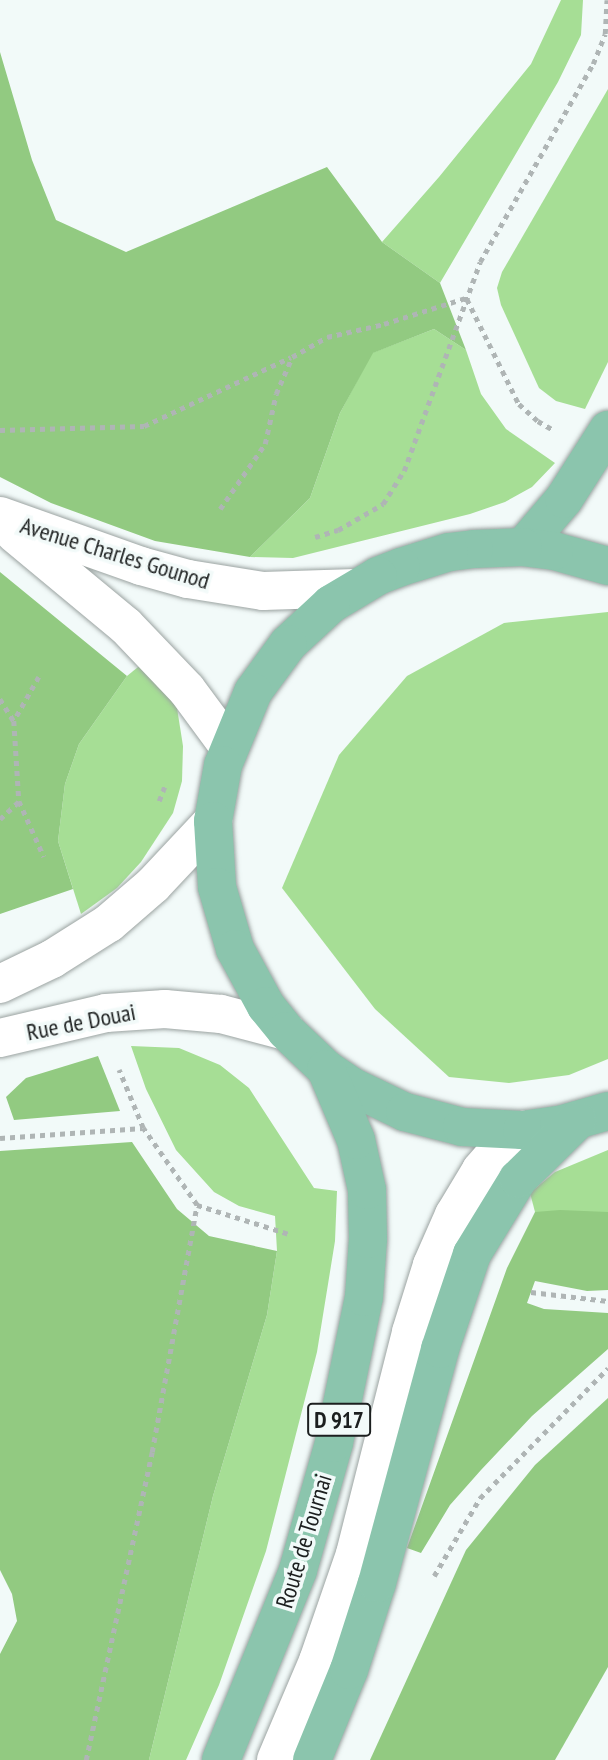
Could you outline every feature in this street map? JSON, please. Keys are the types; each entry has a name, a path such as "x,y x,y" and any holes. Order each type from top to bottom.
{"main road":[{"path":"523,547 557,509 602,440"},
{"path":"592,1116 522,1130 462,1127 423,1118 377,1100 326,1069 286,1031 260,997 235,949 217,887 214,821 229,747 253,692 288,645 331,604 378,576 449,552 523,547 554,551 608,566"},
{"name":"Route de Tournai","path":"221,1760 298,1570 334,1443 364,1297 369,1239 366,1190 356,1140 326,1069"},
{"path":"312,1760 349,1670 377,1583 440,1349 472,1255 518,1179 592,1116"}],"street":[{"name":"Avenue Charles Gounod","path":"0,519 188,579 263,591 356,588"},
{"name":"Avenue Charles Gounod","path":"0,519 126,626 187,690 229,747"},
{"path":"0,984 52,959 108,923 153,886 214,821"},
{"name":"Rue de Douai","path":"0,1038 106,1013 165,1009 221,1014 286,1031"},
{"path":"276,1760 318,1661 355,1554 411,1332 432,1265 454,1215 481,1170 502,1146 522,1130"}],"path":[{"path":"313,538 338,530 383,504 404,471 480,262 601,48 605,34 607,0"},
{"path":"0,430 144,426 292,357 327,337 384,324 467,298"},
{"path":"467,298 519,404 538,421 602,440"},
{"path":"220,509 265,444 276,394 292,357"},
{"path":"14,721 39,677"},
{"path":"0,699 14,721 19,801 44,857"},
{"path":"158,803 168,775"},
{"path":"0,819 19,801"},
{"path":"119,1070 144,1128 197,1205 289,1234"},
{"path":"0,1138 144,1128"},
{"path":"86,1760 152,1452 197,1205"},
{"path":"531,1292 608,1301"},
{"path":"430,1581 480,1498 608,1368"}],"green space":[{"path":"561,0 583,0 581,35 558,82 440,283 382,242 531,64"},
{"path":"0,52 32,160 56,220 126,252 327,167 382,242 440,283 466,350 434,329 373,353 340,413 310,498 250,557 155,541 51,503 0,477"},
{"path":"608,89 608,362 585,409 556,401 539,388 501,305 497,288 502,272"},
{"path":"434,329 466,350 481,394 506,429 555,463 532,487 505,502 470,514 293,558 250,557 310,498 340,413 372,353"},
{"path":"0,572 127,676 79,744 65,784 58,841 73,889 0,914"},
{"path":"608,612 608,1059 569,1075 509,1083 449,1077 375,1009 282,888 339,755 407,676 504,623"},
{"path":"143,663 177,708 183,746 182,781 173,813 141,862 117,888 81,914 58,841 65,784 79,744 127,676"},
{"path":"131,1046 179,1048 220,1065 249,1088 314,1188 337,1191 335,1241 317,1352 266,1551 219,1685 186,1760 149,1760 213,1496 267,1315 277,1251 275,1216 239,1206 214,1192 176,1150 146,1089"},
{"path":"98,1056 120,1111 14,1120 6,1097 26,1078"},
{"path":"132,1142 177,1209 209,1236 277,1251 267,1315 213,1496 149,1760 0,1760 0,1654 17,1621 12,1594 0,1570 0,1151"},
{"path":"608,1150 608,1212 535,1212 530,1193 555,1172"},
{"path":"535,1212 608,1212 608,1290 587,1291 535,1281 527,1303 544,1309 608,1313 608,1349 532,1416 481,1470 450,1505 421,1553 407,1548 507,1268"},
{"path":"608,1398 608,1667 555,1760 370,1760 466,1550 535,1465"}]}
